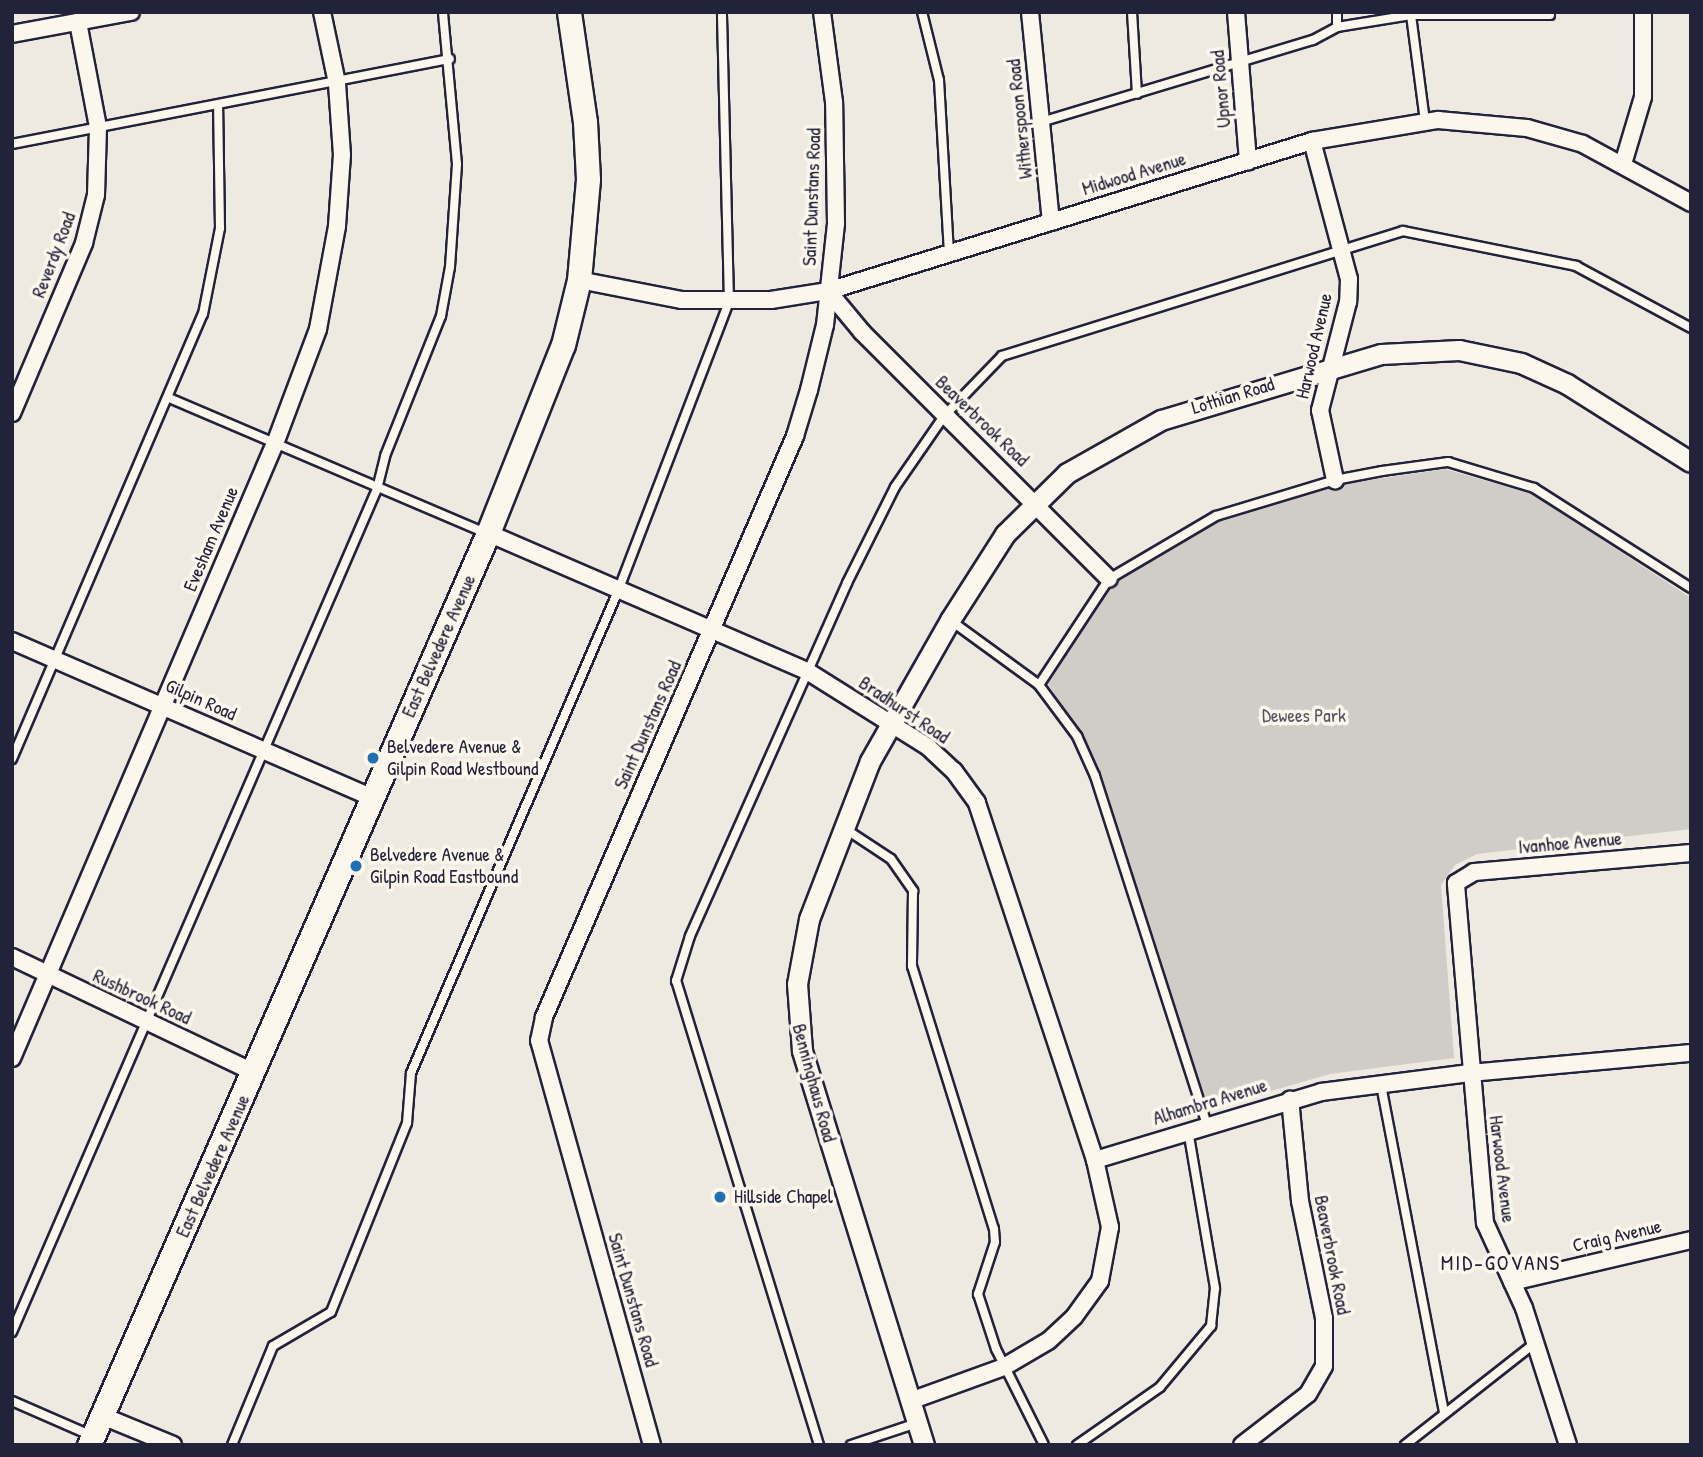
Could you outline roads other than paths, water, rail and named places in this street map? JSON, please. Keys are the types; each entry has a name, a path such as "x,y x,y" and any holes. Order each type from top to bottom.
{"main road":[{"name":"East Belvedere Avenue","path":"94,1432 255,1073 543,400 579,280 588,179 585,122 569,12"}],"street":[{"path":"12,34 131,12"},
{"name":"Evesham Avenue","path":"12,1058 276,440 318,329 330,272 342,155 337,83 322,12"},
{"name":"Saint Dunstans Road","path":"652,1445 539,1041 544,1017 795,436 825,325 838,163 822,12"},
{"name":"Witherspoon Road","path":"1030,12 1051,222"},
{"name":"Upnor Road","path":"1236,12 1248,162"},
{"path":"1623,164 1643,97 1643,12"},
{"name":"Reverdy Road","path":"12,414 92,220 99,173 98,127 78,22"},
{"name":"Midwood Avenue","path":"579,280 682,300 729,302 828,291 1312,141 1425,121 1467,120 1527,128 1583,144 1691,203"},
{"name":"Harwood Avenue","path":"1312,141 1343,248 1348,302 1328,367 1320,410 1335,480"},
{"name":"Beaverbrook Road","path":"828,291 862,332 944,416 1034,500 1109,579"},
{"name":"Lothian Road","path":"889,723 1005,534 1034,500 1098,452 1161,420 1328,367 1381,354 1458,350 1512,361 1567,384 1691,462"},
{"name":"Bradhurst Road","path":"488,533 618,591 714,628 807,671 928,747 954,771 977,803 1095,1160"},
{"name":"Gilpin Road","path":"12,641 373,797"},
{"name":"Benninghaus Road","path":"889,723 843,827 809,919 797,984 798,1032 924,1445"},
{"name":"Ivanhoe Avenue","path":"1456,883 1474,872 1691,853"},
{"name":"Harwood Avenue","path":"1456,883 1470,1073 1485,1223 1535,1343 1568,1445"},
{"name":"Rushbrook Road","path":"12,957 145,1023 255,1073"},
{"name":"Alhambra Avenue","path":"1095,1160 1290,1099 1470,1073 1691,1054"},
{"name":"Beaverbrook Road","path":"1242,1445 1292,1408 1319,1380 1326,1350 1300,1200 1290,1099"},
{"path":"910,1401 1004,1367 1048,1341 1074,1317 1100,1281 1110,1227 1095,1160"},
{"name":"Craig Avenue","path":"1511,1282 1691,1240"},
{"path":"94,1432 173,1445"}],"lane":[{"path":"12,1332 377,489 385,456 428,352 446,288 457,175 450,59 443,12"},
{"path":"232,1445 273,1346 331,1312 407,1123 411,1073 618,591 729,302 722,12"},
{"path":"922,12 939,80 949,253"},
{"path":"1132,12 1137,94"},
{"path":"1337,12 1337,27"},
{"path":"1041,122 1240,64 1329,34 1337,27 1411,15 1550,15"},
{"path":"1411,15 1425,121"},
{"path":"12,144 450,59"},
{"path":"12,759 203,314 220,228 218,106"},
{"path":"819,1445 676,981 690,936 807,671 895,487 944,416 1002,356 1403,230 1576,266 1691,328"},
{"path":"169,398 276,440 377,489 488,533"},
{"path":"1039,685 1109,579 1216,516 1335,480 1448,462 1534,488 1691,588"},
{"path":"950,620 1039,685 1077,736 1094,775 1207,1125"},
{"path":"843,827 891,859 913,891 912,966 994,1229 995,1242 978,1294 1004,1367 1044,1445"},
{"path":"1381,1084 1444,1412"},
{"path":"1077,1445 1160,1387 1211,1326 1215,1288 1188,1130"},
{"path":"1405,1445 1535,1343"},
{"path":"12,1401 94,1432"},
{"path":"851,1445 917,1423"}],"place":[{"name":"Belvedere Avenue & Gilpin Road Westbound","path":"373,758"},
{"name":"Belvedere Avenue & Gilpin Road Eastbound","path":"356,866"},
{"name":"Hillside Chapel","path":"720,1197"}],"district":[{"name":"MID-GOVANS","path":"1501,1263"}],"park label":[{"name":"Dewees Park","path":"1304,716"}]}
